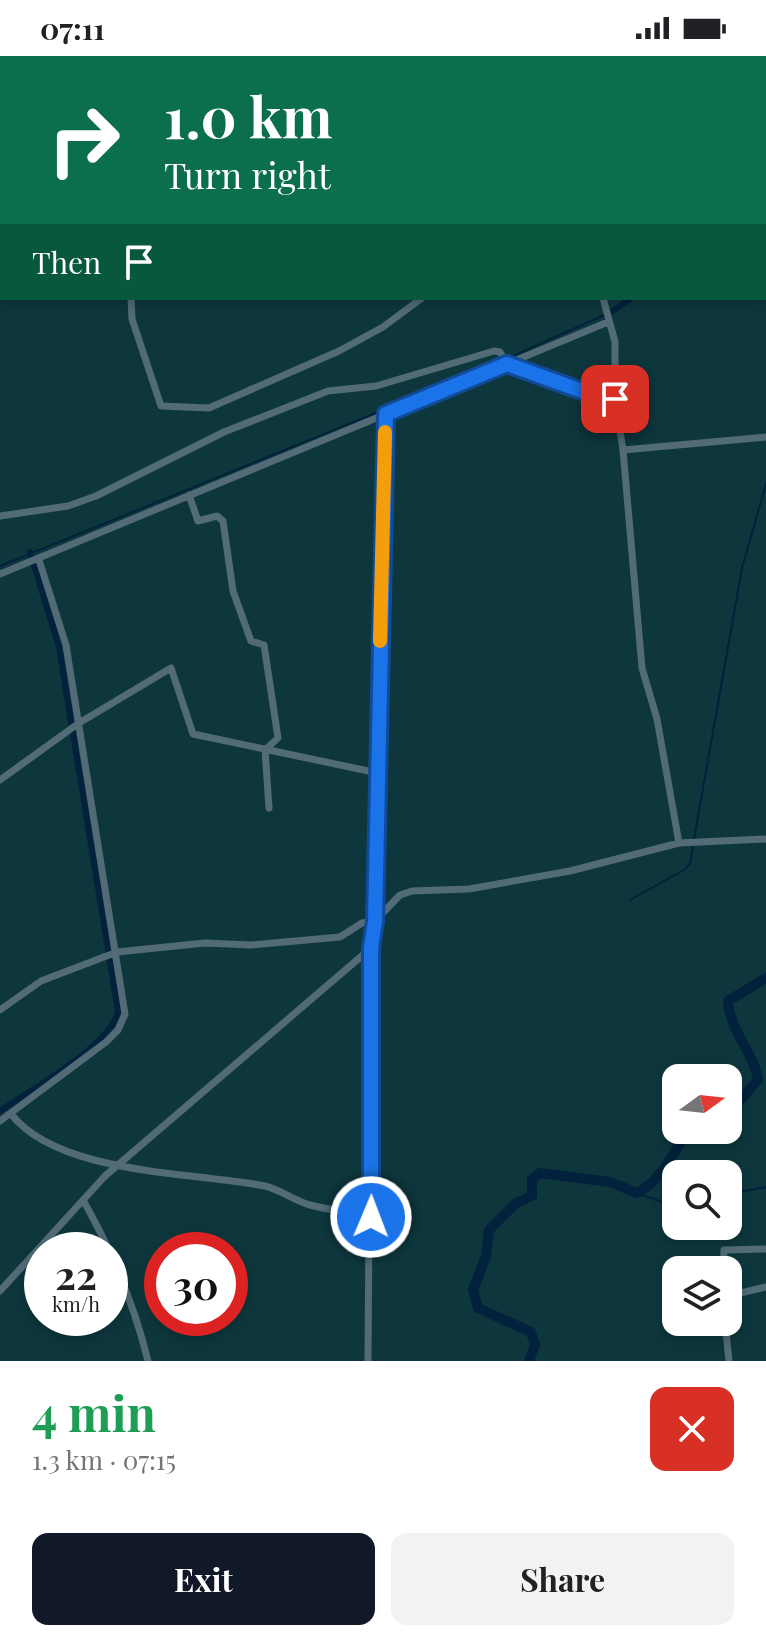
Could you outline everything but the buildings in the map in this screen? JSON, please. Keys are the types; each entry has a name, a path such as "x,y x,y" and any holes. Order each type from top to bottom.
{"street":[{"path":"131,300 132,319 161,406 209,408 339,351 383,327 419,300"},
{"path":"603,300 615,342 615,399 623,450 642,668 657,719 679,843"},
{"path":"0,574 386,414 607,317"},
{"path":"0,516 68,506 96,496 224,432 328,391 376,386 494,351 505,361 599,397 615,399"},
{"path":"368,1361 371,948 375,921 386,414"},
{"path":"623,450 766,437"},
{"path":"189,495 198,521 217,516 223,521 240,616 251,641 264,645 278,738 265,750"},
{"path":"0,1121 118,1030 125,1014 66,645 39,560"},
{"path":"0,780 79,723 171,668 193,734 378,773"},
{"path":"265,750 269,808"},
{"path":"0,1010 41,981 117,952 205,943 301,943 340,937 362,923 375,921 400,895 412,891 469,889 527,879 679,843 766,839"},
{"path":"0,1291 119,1165 371,948"},
{"path":"11,1114 24,1130 82,1156 196,1179 267,1187 308,1205 371,1217"},
{"path":"83,1200 114,1258 120,1282 135,1312 148,1361"},
{"path":"724,1256 724,1250 766,1249"},
{"path":"742,1293 766,1287"},
{"path":"726,1336 729,1361"}],"waterway":[{"path":"611,312 629,300"},
{"path":"506,359 611,312"},
{"path":"0,566 501,362"},
{"path":"694,839 742,568 766,484"},
{"path":"0,1111 86,1052 112,1024 118,1011 59,647 30,552"},
{"path":"630,900 684,870 690,864 693,845"},
{"path":"742,1098 758,1080 729,1011 728,1001 766,978"},
{"path":"529,1361 535,1345 531,1332 478,1308 473,1290 486,1256 489,1230 516,1203 532,1196 532,1179 540,1173 610,1182 637,1193 660,1173 680,1144"},
{"path":"742,1191 766,1187"},
{"path":"637,1193 662,1202"}],"slow traffic":[{"path":"380,641 385,432"}],"route":[{"path":"371,1217 371,948 375,921 386,414 507,364 537,377 599,397 615,399"}]}
